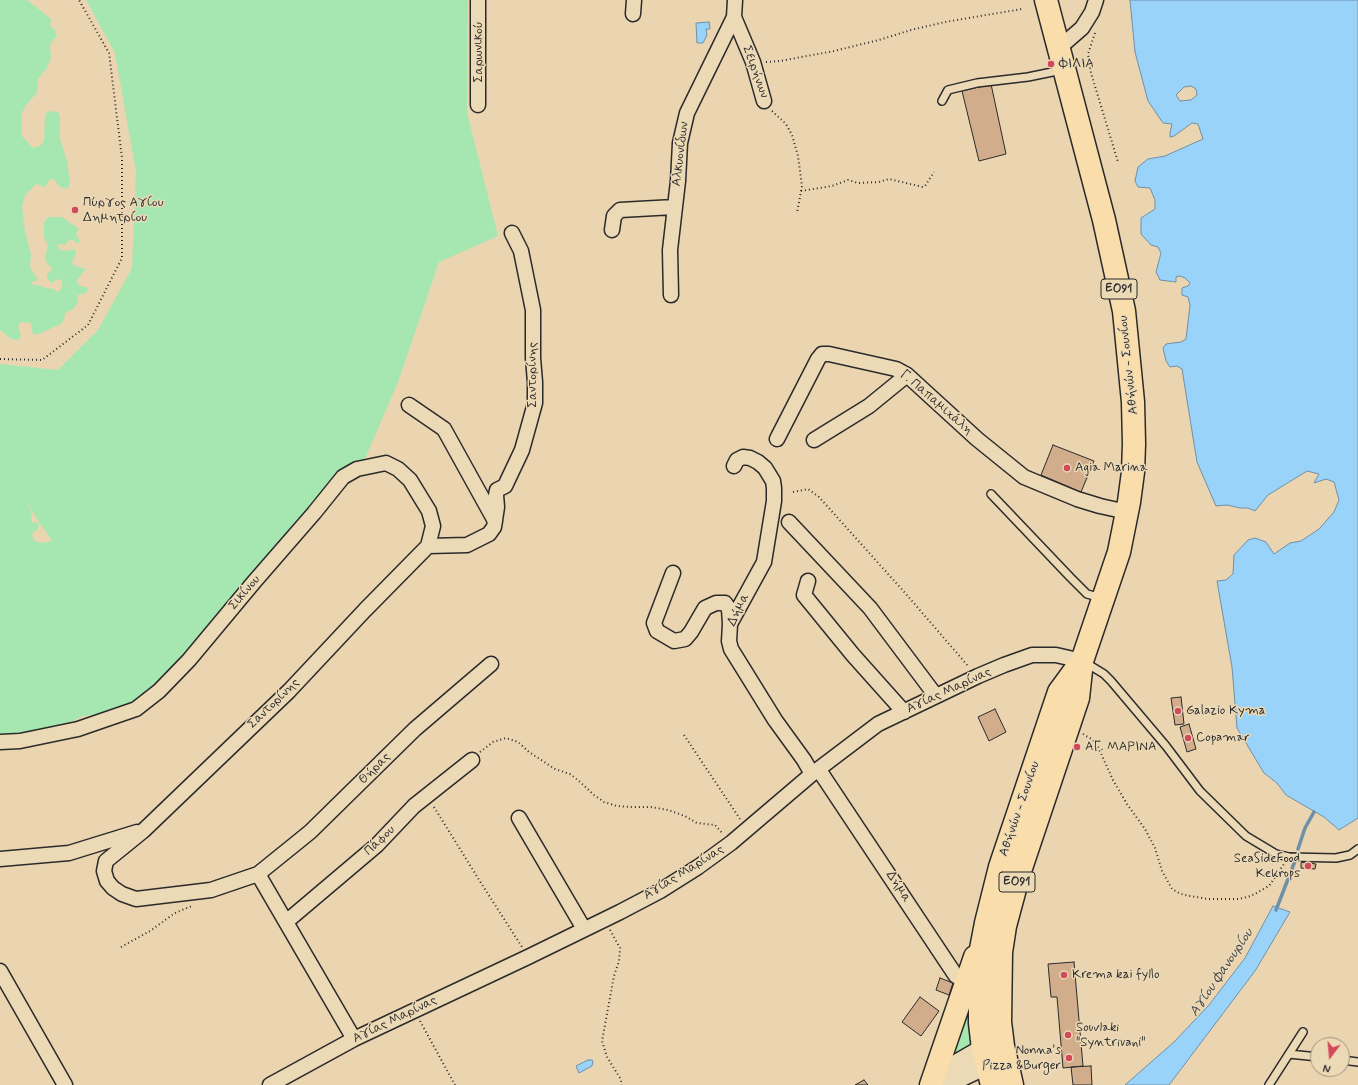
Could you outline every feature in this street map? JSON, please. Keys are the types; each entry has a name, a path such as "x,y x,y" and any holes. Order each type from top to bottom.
{"main road":[{"name":"Αθήνών - Σουνίου","path":"994,1059 1000,1022 1001,952 1004,926 1019,874 1078,698 1082,661 1119,552 1133,472 1134,417 1124,311 1104,220 1046,0"},
{"name":"Αθήνών - Σουνίου","path":"1012,1085 994,1059 980,1023 982,949 986,923 1000,868 1059,692 1082,661"},
{"path":"931,1085 986,923"},
{"path":"931,1085 945,1071 994,1059"},
{"path":"948,1085 954,1080 994,1059"}],"street":[{"name":"Σαρωνικού","path":"478,0 478,105"},
{"name":"Αλκυονίδων","path":"671,295 670,250 678,180 680,143 687,113 734,17 735,0"},
{"path":"1059,48 1076,35 1087,21 1096,0"},
{"name":"Σειρήνων","path":"734,17 753,62 764,101"},
{"path":"612,230 614,216 620,210 674,206"},
{"name":"Σαντορίνης","path":"495,521 497,490 505,486 522,450 535,403 533,310 522,251 512,233"},
{"name":"Γ. Παπαμιχάλη","path":"778,439 822,354 829,354 896,369 907,375 977,439 1024,477 1077,499 1127,512"},
{"path":"814,440 869,406 907,375"},
{"path":"409,404 444,429 495,521 494,527 489,534 467,545 428,546"},
{"name":"Δήμα","path":"734,466 737,460 743,457 750,458 758,462 767,471 773,481 774,501 764,562 730,624 729,634 731,649 775,720 804,760 816,772 956,976 966,981"},
{"name":"Σικίνου","path":"0,742 20,741 78,729 136,709 159,691 189,660 343,477 357,469 386,463 398,469 410,480 429,511 433,526 428,546"},
{"path":"789,522 870,608 936,696"},
{"name":"Σαντορίνης","path":"258,874 211,890 136,899 113,888 107,880 104,871 106,861 143,830 289,691 428,546"},
{"path":"673,573 654,623 657,631 674,641 685,639 691,632 705,608 716,603 725,603 729,609 730,624"},
{"path":"808,581 804,595 854,656 904,712"},
{"name":"Αγίας Μαρίνας","path":"270,1085 354,1039 528,957 660,891 698,867 731,843 816,772 878,724 978,676 1032,655 1056,655 1082,661"},
{"name":"Θήρας","path":"258,874 310,832 415,730 491,664"},
{"name":"Πάφου","path":"286,922 378,845 414,806 472,760"},
{"path":"519,818 584,929"},
{"path":"0,859 69,853 143,830"},
{"path":"258,874 354,1039"},
{"path":"0,972 65,1085"}],"lane":[{"path":"942,101 948,90 1064,70"},
{"path":"991,494 1087,594 1104,599"},
{"path":"1082,661 1104,674 1111,681 1166,746 1200,790 1246,836 1276,854 1289,857 1336,858 1350,855 1357,850"},
{"path":"1269,1085 1303,1032"},
{"path":"1289,1054 1310,1056"}],"path":[{"path":"0,359 42,360 88,324 122,258 122,158 109,53 79,0"},
{"path":"753,62 780,61 834,51 938,23 1022,9"},
{"path":"1087,21 1096,32 1088,54 1090,73 1118,162"},
{"name":"Σειρήνων","path":"764,101 786,124 792,135 798,156 801,178 798,213"},
{"path":"801,191 832,186 848,180 858,183 879,182 889,179 922,187 925,186 934,172"},
{"path":"793,492 808,489 819,497 906,594 970,670 978,676"},
{"path":"1068,729 1086,735 1093,740 1098,747 1113,780 1127,804 1145,829 1155,848 1162,871 1172,889 1182,894 1208,899 1239,899 1251,896 1269,886 1289,857"},
{"path":"684,735 747,830"},
{"path":"472,760 493,742 506,738 518,742 529,752 555,769 570,774 604,802 616,806 651,807 668,810 685,816 697,823 715,825 731,843"},
{"path":"426,797 438,812 480,883 528,957"},
{"path":"122,947 150,931 175,913 194,905"},
{"path":"604,920 620,948 619,961 614,976 602,1041 607,1057 620,1078 622,1085"},
{"path":"414,1010 455,1085"}],"green space":[{"path":"0,0 27,0 51,19 50,26 55,30 57,37 50,45 51,57 47,68 37,80 38,86 36,94 26,105 22,113 22,136 33,148 40,146 44,141 45,117 47,111 58,112 60,117 60,138 67,162 70,184 67,189 60,187 53,178 45,187 36,184 24,198 22,207 25,232 31,254 30,267 38,280 31,282 33,285 42,286 47,289 51,288 58,292 62,288 62,280 59,279 51,283 47,278 47,275 52,269 45,257 48,245 44,238 44,223 46,219 50,217 62,217 79,229 76,234 80,242 78,243 70,239 65,245 58,244 58,246 60,250 64,251 76,249 72,263 75,266 86,269 77,280 77,283 88,289 86,293 78,295 78,302 73,309 65,313 64,320 61,324 34,335 31,323 21,322 18,327 21,336 18,340 11,339 0,330"},
{"path":"86,0 468,0 467,113 498,236 439,262 398,382 364,461 171,670 139,698 128,704 105,713 83,716 65,725 0,739 0,364 58,370 98,330 132,268 136,172 115,53","holes":["30,503 29,507 52,541 40,543 33,540 32,533 37,530 39,523 31,522 32,513 28,507"]},
{"path":"975,979 978,1048 940,1070"}],"water":[{"path":"1130,0 1358,0 1358,818 1339,830 1324,817 1286,795 1277,783 1264,773 1237,728 1232,667 1217,581 1226,580 1233,574 1234,555 1248,540 1255,538 1266,542 1274,554 1290,543 1301,541 1319,529 1334,512 1339,500 1334,482 1326,479 1314,483 1319,474 1307,471 1268,495 1255,511 1248,508 1227,505 1216,506 1197,462 1182,369 1177,366 1170,367 1166,361 1163,348 1166,344 1181,342 1186,339 1190,305 1188,297 1182,295 1182,288 1188,286 1190,283 1185,278 1180,276 1176,277 1176,282 1160,280 1156,272 1161,253 1158,247 1151,245 1141,234 1141,218 1155,209 1155,200 1150,188 1138,187 1135,181 1138,167 1148,159 1165,156 1203,139 1198,124 1192,123 1174,136 1170,137 1172,124 1163,123 1148,101 1135,52","holes":["1191,86 1196,89 1197,95 1191,100 1180,101 1176,95 1184,87"]},
{"path":"709,22 710,29 706,29 707,35 703,43 697,43 696,23"},
{"path":"1273,906 1290,912 1255,971 1169,1085 1125,1085 1174,1042 1209,1005 1245,958"},
{"path":"588,1060 593,1061 592,1066 579,1073 576,1066"}],"building":[{"path":"991,84 1006,154 979,161 962,91"},
{"name":"Agia Marina","path":"1053,445 1094,461 1081,492 1041,475"},
{"name":"Galazio Kyma","path":"1181,697 1184,724 1175,725 1171,698"},
{"path":"995,709 1006,732 989,741 978,717"},
{"name":"Copamar","path":"1189,724 1196,749 1187,752 1180,727"},
{"name":"SeaSideFood Kekrops","path":"1301,862 1316,864 1315,869 1301,868"},
{"path":"1074,962 1083,1066 1063,1068 1057,997 1051,997 1048,964"},
{"path":"940,978 953,983 949,995 936,990"},
{"path":"920,997 939,1011 921,1036 902,1022"},
{"path":"1091,1066 1092,1085 1073,1085 1071,1067"},
{"path":"864,1080 868,1085 855,1085"}],"waterway":[{"name":"Αγίου Φανουρίου","path":"1298,849 1305,828 1314,812"},
{"name":"Αγίου Φανουρίου","path":"1276,910 1295,861"}],"place":[{"name":"ΦΙΛΙΑ","path":"1051,64"},
{"name":"Πύργος Αγίου Δημητρίου","path":"75,210"},
{"name":"Agia Marina","path":"1067,468"},
{"name":"Galazio Kyma","path":"1178,711"},
{"name":"Copamar","path":"1188,738"},
{"name":"ΑΓ. ΜΑΡΙΝΑ","path":"1077,747"},
{"name":"SeaSideFood Kekrops","path":"1308,866"},
{"name":"Krema kai fyllo","path":"1064,975"},
{"name":"Souvlaki \"Syntrivani\"","path":"1068,1035"},
{"name":"Nonna's Pizza &Burger","path":"1069,1058"}]}
